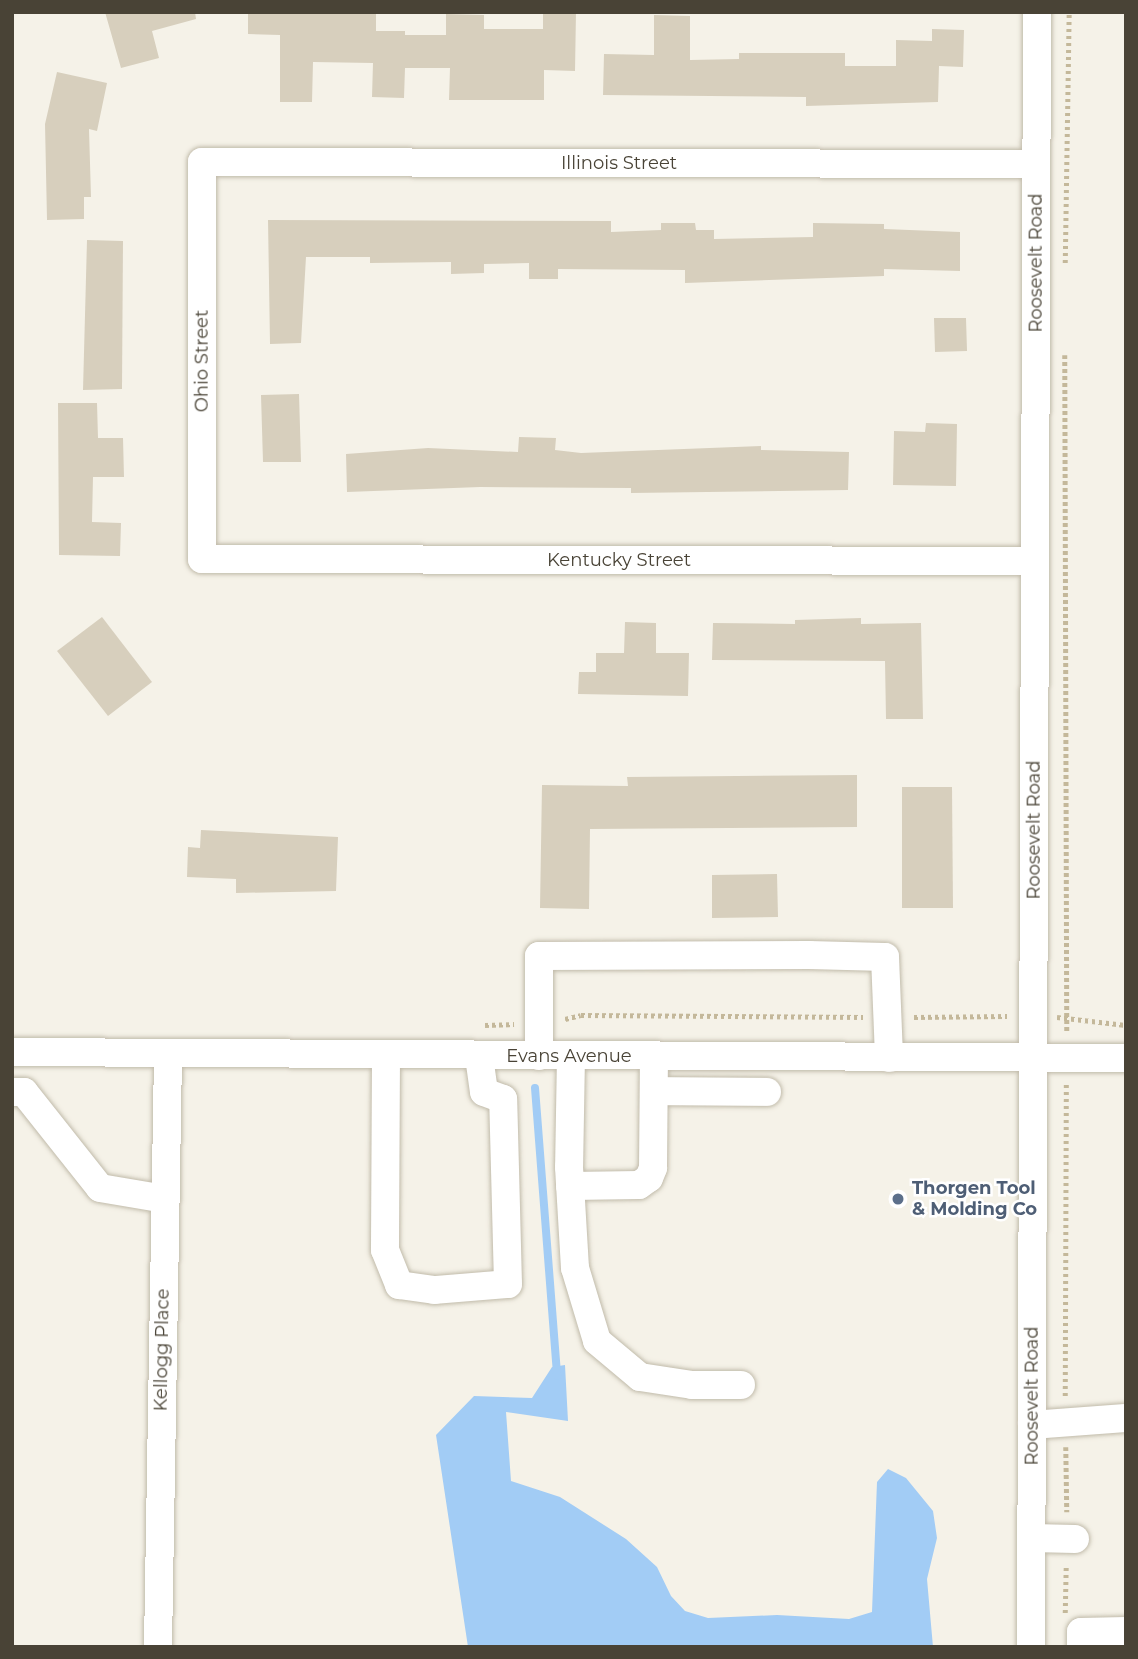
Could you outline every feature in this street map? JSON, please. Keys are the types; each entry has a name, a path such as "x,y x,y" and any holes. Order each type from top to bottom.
{"street":[{"name":"Roosevelt Road","path":"1031,1647 1037,12"},
{"name":"Illinois Street","path":"202,162 1036,164"},
{"name":"Ohio Street","path":"202,162 202,559"},
{"name":"Kentucky Street","path":"202,559 1035,561"},
{"path":"538,1056 538,956 884,957 889,1058"},
{"path":"18,1052 18,1092 100,1188 165,1199"},
{"name":"Evans Avenue","path":"18,1052 1126,1058"},
{"name":"Kellogg Place","path":"158,1647 168,1054"},
{"path":"386,1055 385,1250 399,1285 435,1290 508,1284 503,1099 484,1093 479,1056"},
{"path":"571,1056 570,1186 575,1268 597,1341 640,1377 692,1385 741,1385"},
{"path":"570,1186 639,1185 649,1178 653,1168 654,1057"},
{"path":"654,1091 767,1093"},
{"path":"1032,1425 1066,1425 1125,1418"},
{"path":"1032,1538 1071,1539"},
{"path":"1081,1647 1081,1632 1126,1631"}],"path":[{"path":"1064,267 1069,12"},
{"path":"1064,350 1068,1017 1066,1425 1071,1539 1064,1622"},
{"path":"470,1025 538,1023 582,1015 1033,1016 1068,1017 1126,1025"}],"water":[{"path":"565,1365 568,1421 506,1412 511,1481 560,1497 626,1539 657,1567 671,1596 685,1611 708,1618 777,1615 849,1619 872,1612 877,1482 888,1469 906,1478 933,1511 937,1538 927,1579 933,1647 468,1647 436,1435 474,1396 532,1398 552,1367"}],"building":[{"path":"105,12 195,12 196,19 152,31 159,58 121,68"},
{"path":"248,12 376,12 376,31 405,31 405,35 446,35 446,14 484,15 484,29 543,29 543,12 576,12 575,71 544,70 544,100 449,100 450,68 405,68 404,98 372,97 373,63 313,62 312,102 280,102 280,35 248,34"},
{"path":"654,15 690,16 690,60 739,59 739,53 845,53 845,66 896,66 896,40 932,41 932,29 964,30 963,67 939,66 938,102 806,106 806,97 603,95 604,54 654,55"},
{"path":"57,72 107,83 97,131 89,129 91,197 84,197 84,219 47,220 45,124"},
{"path":"268,220 611,221 611,232 661,230 661,223 695,223 696,230 714,230 714,239 813,237 813,223 884,224 884,229 960,232 960,271 884,269 884,276 685,283 685,270 558,269 558,279 529,279 529,263 484,264 484,273 451,274 451,262 370,263 370,257 306,257 301,343 270,344"},
{"path":"87,240 123,241 122,389 83,390"},
{"path":"934,318 966,318 967,351 935,352"},
{"path":"299,394 301,462 263,462 261,395"},
{"path":"58,403 97,403 98,438 123,438 124,477 93,477 92,522 121,523 120,556 59,555"},
{"path":"926,423 957,424 956,486 893,485 894,431 925,432"},
{"path":"519,437 556,438 555,450 581,453 761,446 761,450 849,452 848,490 631,493 631,488 480,487 347,492 346,454 428,448 518,452"},
{"path":"102,617 152,682 108,716 57,651"},
{"path":"861,618 861,624 921,623 923,719 886,719 885,661 712,660 713,623 795,624 795,620"},
{"path":"625,622 656,623 656,653 689,653 688,696 578,694 579,672 596,672 596,653 624,653"},
{"path":"857,775 857,827 590,829 589,909 540,908 542,785 628,786 627,777"},
{"path":"902,787 952,787 953,908 902,908"},
{"path":"201,830 338,837 336,891 236,893 236,879 187,877 188,847 200,848"},
{"path":"777,874 778,917 712,918 712,875"}],"waterway":[{"path":"535,1088 557,1375"}],"place":[{"name":"Thorgen Tool & Molding Co","path":"898,1199"}]}
